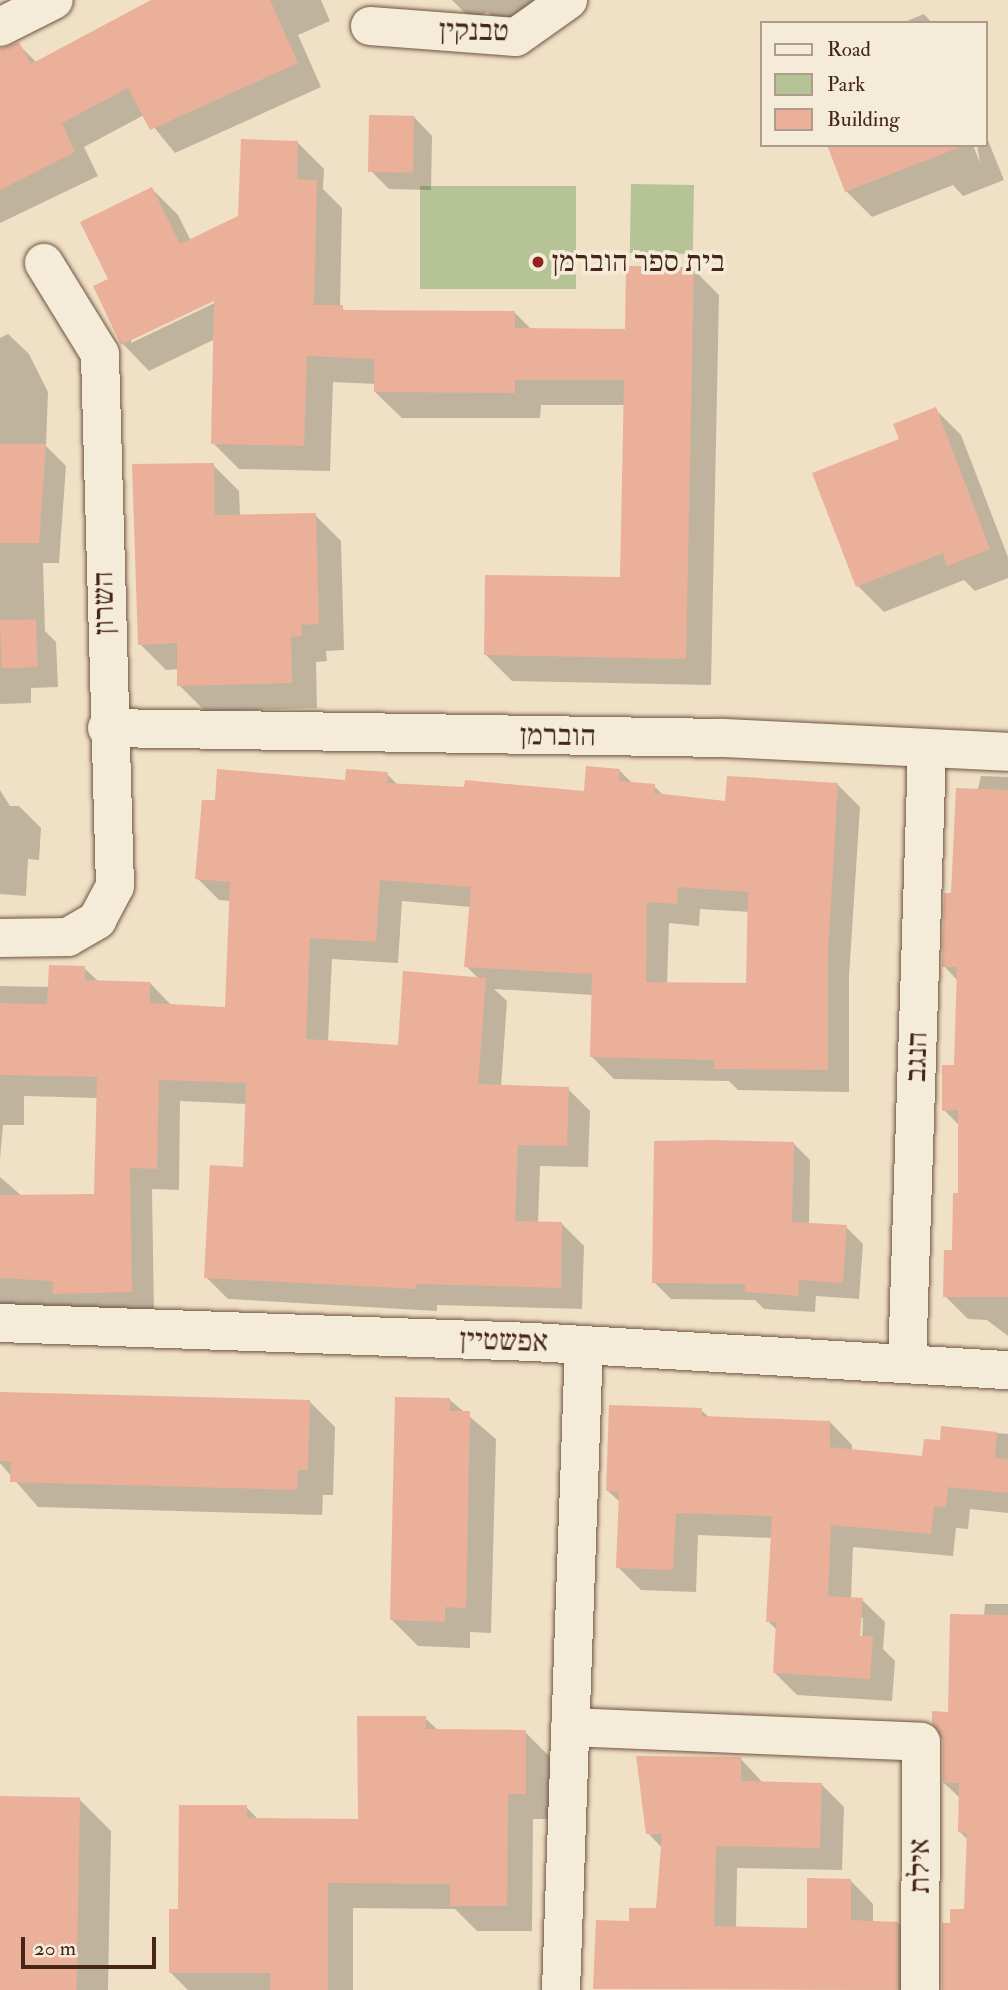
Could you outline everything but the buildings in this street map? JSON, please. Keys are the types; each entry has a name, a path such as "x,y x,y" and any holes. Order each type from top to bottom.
{"street":[{"path":"0,27 54,0"},
{"name":"טבנקין","path":"370,26 516,37 568,0"},
{"name":"השרון","path":"0,938 68,937 97,920 115,886 107,728 100,354 44,263"},
{"name":"הוברמן","path":"107,728 723,738 1008,752"},
{"name":"הנגב","path":"907,1364 927,750"},
{"name":"אפשטיין","path":"0,1324 584,1345 1008,1370"},
{"path":"561,1990 584,1345"},
{"name":"אילת","path":"570,1727 921,1742 920,1990"}],"green space":[{"path":"631,184 694,185 693,254 630,253"},
{"path":"420,186 576,186 576,289 420,289"}],"place":[{"name":"בית ספר הוברמן","path":"538,262"}]}
